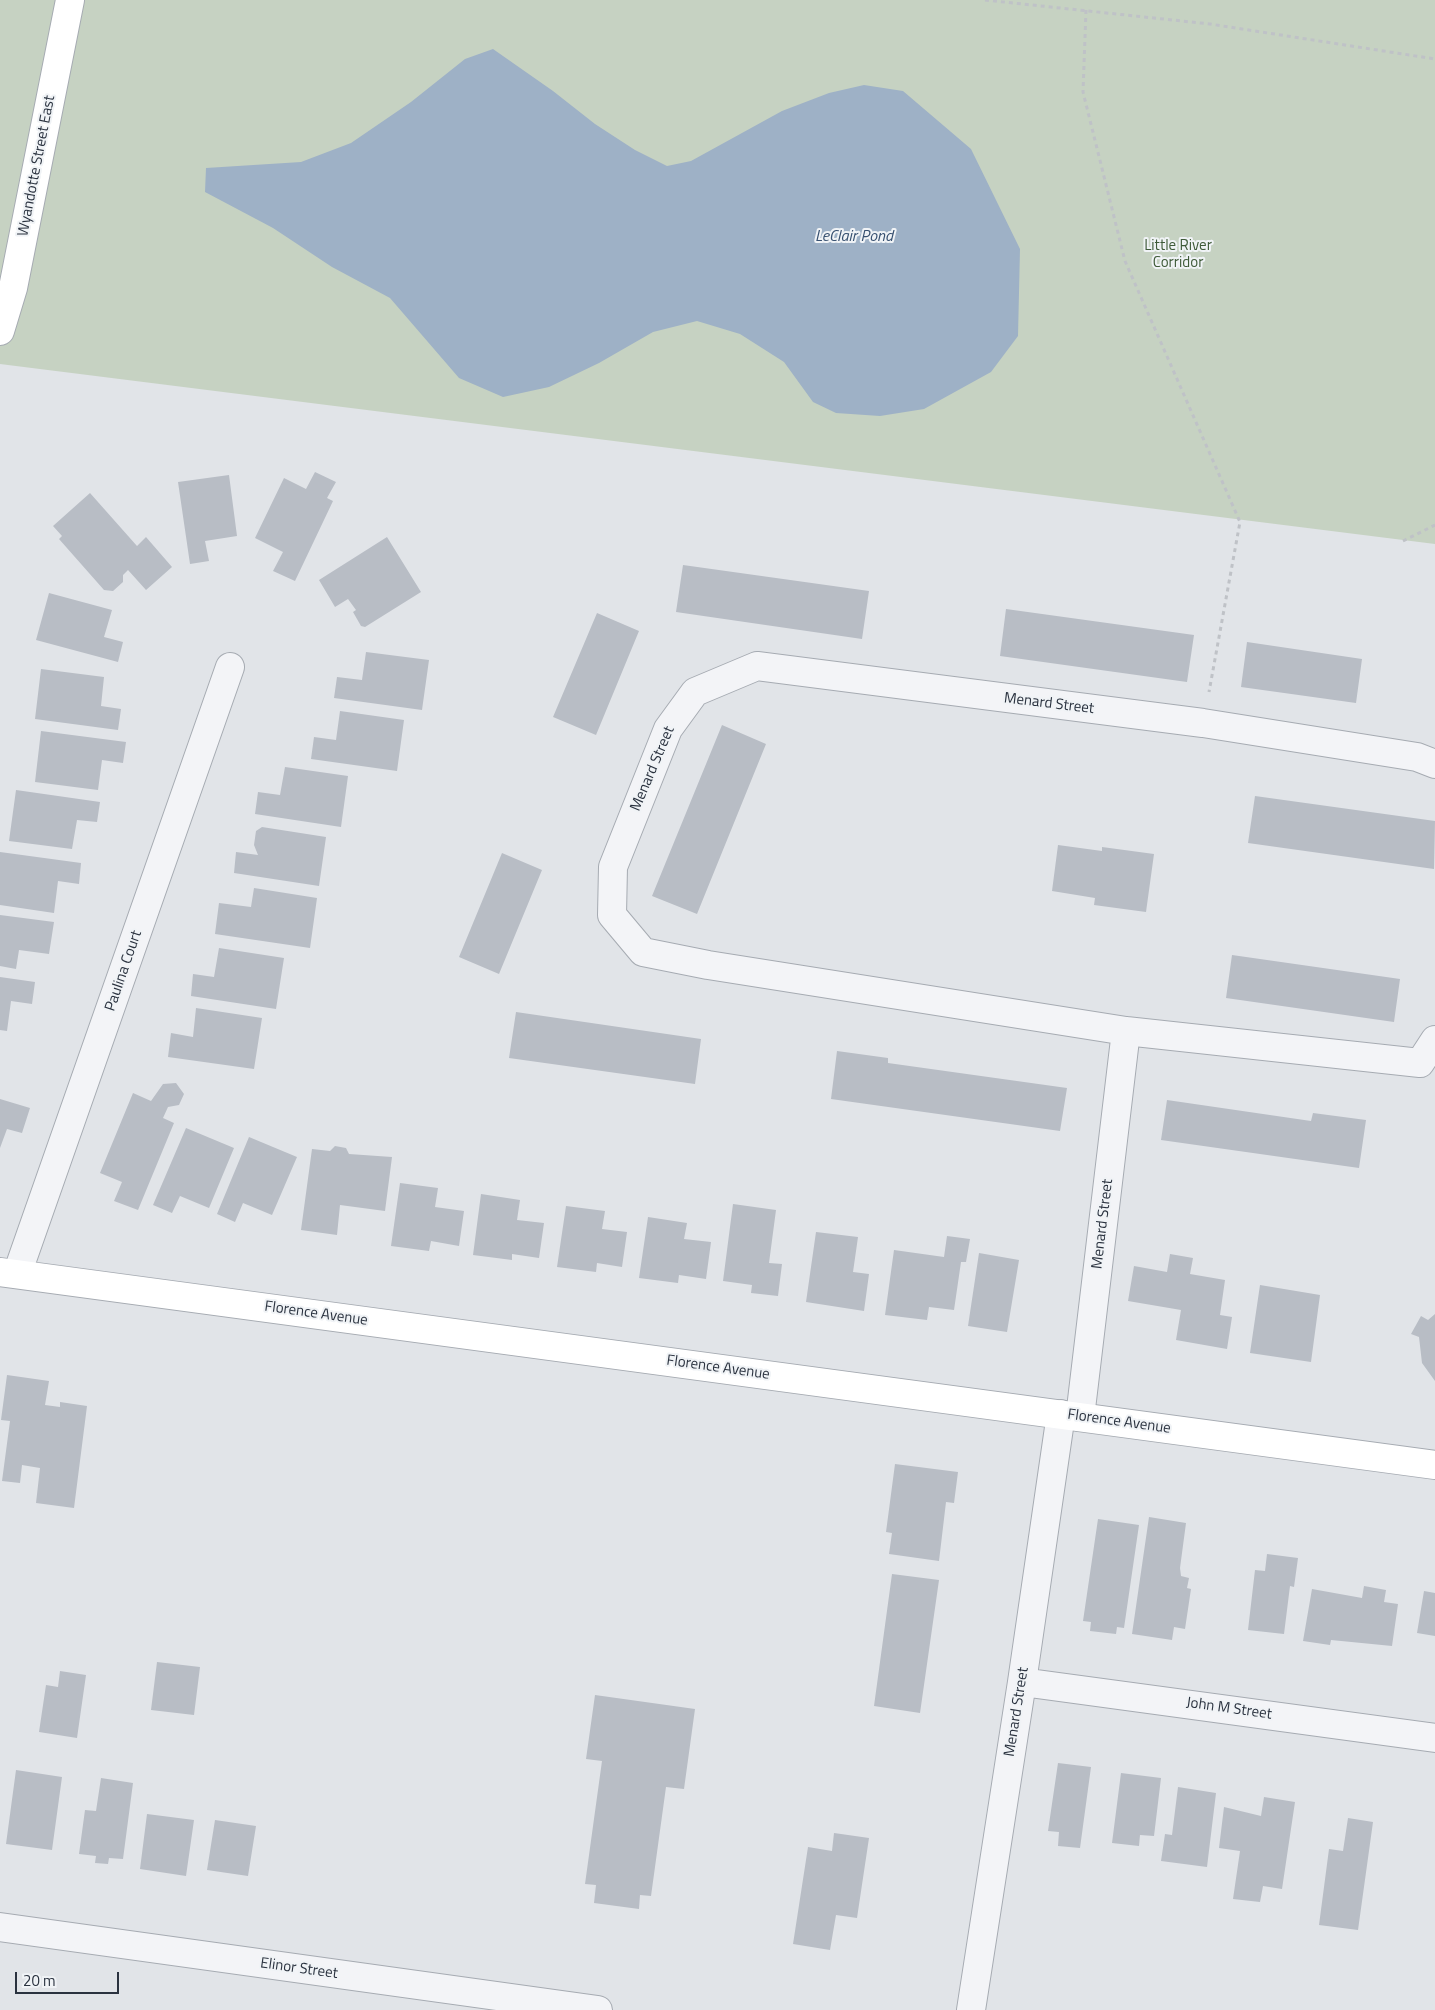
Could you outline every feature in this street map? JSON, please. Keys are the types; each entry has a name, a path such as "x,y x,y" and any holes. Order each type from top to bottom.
{"street":[{"name":"Wyandotte Street East","path":"0,331 13,288 70,0"},
{"name":"Menard Street","path":"1435,764 1417,757 1203,723 757,666 694,692 668,729 613,867 612,915 643,952 718,967 1126,1032 1420,1063 1435,1040"},
{"name":"Paulina Court","path":"8,1273 230,667"},
{"name":"Menard Street","path":"970,2010 1022,1682 1071,1415 1126,1032"},
{"name":"Florence Avenue","path":"8,1273 1435,1465"},
{"name":"John M Street","path":"1022,1682 1435,1738"},
{"name":"Elinor Street","path":"0,1928 598,2010"}],"path":[{"path":"985,0 1210,24 1435,59"},
{"path":"1086,10 1083,92 1125,261 1240,522 1203,723"},
{"path":"1403,540 1435,524"}],"green space":[{"name":"Little River Corridor","path":"0,0 1435,0 1435,544 0,364"}],"water":[{"name":"LeClair Pond","path":"493,49 553,91 595,124 635,150 667,166 691,161 782,111 829,93 864,85 903,91 971,149 1020,249 1018,336 991,372 924,409 880,416 836,413 813,402 784,362 740,334 697,321 653,332 599,363 549,387 503,397 459,378 390,298 332,267 273,228 205,192 206,168 301,162 351,143 411,102 465,59"}],"building":[{"path":"315,472 336,482 327,498 333,501 295,581 273,571 283,552 255,538 284,478 306,489"},
{"path":"229,475 237,536 205,541 209,561 190,564 178,482"},
{"path":"90,493 137,546 146,537 172,567 146,590 128,570 123,575 123,582 113,591 104,590 59,539 62,536 53,526"},
{"path":"387,537 421,592 365,627 361,626 353,612 356,610 348,599 335,607 319,580"},
{"path":"683,565 869,591 862,639 676,612"},
{"path":"49,593 112,610 104,637 123,642 118,662 36,640"},
{"path":"1006,609 1194,635 1187,682 1000,656"},
{"path":"597,613 639,631 596,735 553,717"},
{"path":"1247,642 1362,659 1356,703 1241,687"},
{"path":"366,652 429,660 422,710 334,698 337,677 362,680"},
{"path":"41,669 104,677 101,706 121,709 118,730 35,719"},
{"path":"340,711 404,720 397,771 311,759 314,737 336,740"},
{"path":"722,725 766,744 697,914 652,896"},
{"path":"41,731 126,742 123,763 102,760 98,790 35,782"},
{"path":"285,767 348,776 341,827 255,814 258,792 280,795"},
{"path":"16,790 100,802 97,822 77,820 72,849 9,841"},
{"path":"1255,796 1435,821 1434,869 1248,843"},
{"path":"262,827 326,837 319,886 234,873 236,852 258,855 254,845 256,831"},
{"path":"1058,845 1102,851 1102,847 1154,854 1146,912 1094,905 1095,898 1052,891"},
{"path":"0,852 81,863 79,884 58,881 54,913 0,905"},
{"path":"502,853 542,870 499,974 459,957"},
{"path":"254,888 317,898 310,948 215,934 219,903 251,907"},
{"path":"0,915 54,922 49,954 19,950 16,969 0,966"},
{"path":"219,948 284,958 276,1009 191,996 193,974 214,977"},
{"path":"1232,955 1400,979 1394,1022 1226,998"},
{"path":"0,977 35,982 32,1004 11,1001 7,1031 0,1030"},
{"path":"196,1008 262,1018 254,1069 168,1057 171,1033 193,1037"},
{"path":"516,1012 701,1039 695,1084 509,1058"},
{"path":"837,1051 888,1058 888,1063 1067,1088 1060,1131 831,1099"},
{"path":"176,1083 184,1094 179,1105 168,1107 163,1118 174,1123 138,1210 114,1201 122,1182 100,1173 133,1093 151,1101 163,1084"},
{"path":"0,1099 30,1108 22,1133 7,1129 0,1148"},
{"path":"1167,1100 1311,1121 1313,1113 1366,1120 1359,1168 1161,1140"},
{"path":"186,1128 234,1148 209,1208 180,1196 172,1213 153,1205"},
{"path":"249,1137 297,1157 272,1215 243,1203 235,1222 217,1214"},
{"path":"335,1146 346,1148 349,1154 392,1157 385,1211 340,1205 337,1235 301,1230 312,1149 330,1151"},
{"path":"400,1183 438,1188 435,1207 464,1211 459,1246 431,1241 429,1251 391,1246"},
{"path":"481,1194 520,1200 517,1220 544,1223 539,1258 512,1254 512,1260 473,1255"},
{"path":"733,1204 776,1210 769,1263 782,1264 778,1296 751,1293 752,1285 723,1281"},
{"path":"566,1206 605,1211 602,1229 627,1232 622,1267 597,1263 596,1272 557,1267"},
{"path":"648,1217 687,1223 684,1239 711,1242 706,1279 679,1275 678,1283 639,1278"},
{"path":"816,1232 858,1237 853,1272 869,1274 864,1311 806,1302"},
{"path":"947,1236 970,1239 966,1262 961,1262 954,1310 929,1307 927,1320 885,1315 894,1250 944,1257"},
{"path":"979,1253 1019,1260 1007,1332 968,1326"},
{"path":"1170,1254 1193,1258 1190,1274 1225,1280 1220,1315 1232,1317 1227,1349 1176,1340 1181,1310 1128,1301 1134,1266 1167,1272"},
{"path":"1260,1285 1320,1295 1311,1362 1250,1353"},
{"path":"1435,1314 1435,1381 1422,1363 1419,1337 1411,1334 1421,1316 1428,1320"},
{"path":"7,1375 49,1381 45,1405 60,1407 60,1402 87,1406 74,1508 36,1503 40,1468 22,1465 20,1483 2,1481 10,1421 1,1420"},
{"path":"895,1464 958,1472 954,1503 946,1502 939,1561 889,1554 892,1533 886,1532"},
{"path":"1149,1517 1186,1523 1180,1568 1181,1576 1189,1578 1187,1588 1191,1589 1185,1629 1174,1627 1172,1640 1132,1634"},
{"path":"1098,1519 1139,1525 1124,1628 1117,1627 1116,1634 1090,1631 1091,1622 1083,1621"},
{"path":"1267,1554 1298,1558 1294,1587 1290,1586 1284,1634 1248,1630 1255,1570 1265,1571"},
{"path":"892,1574 939,1580 920,1713 874,1706"},
{"path":"1364,1586 1386,1590 1384,1602 1398,1604 1392,1646 1331,1640 1330,1645 1303,1641 1312,1589 1362,1598"},
{"path":"1424,1591 1435,1593 1435,1636 1417,1633"},
{"path":"157,1662 200,1667 194,1715 151,1710"},
{"path":"60,1671 86,1675 77,1738 39,1732 46,1685 58,1687"},
{"path":"595,1695 695,1709 684,1789 666,1787 651,1896 640,1895 639,1909 594,1903 596,1885 585,1884 602,1761 586,1759"},
{"path":"1058,1763 1091,1767 1080,1848 1058,1846 1059,1832 1048,1831"},
{"path":"16,1770 62,1777 52,1850 6,1844"},
{"path":"1121,1773 1161,1778 1154,1836 1140,1835 1139,1846 1112,1843"},
{"path":"101,1778 133,1783 123,1859 109,1858 108,1864 95,1863 96,1856 79,1854 85,1810 96,1811"},
{"path":"1178,1787 1216,1793 1207,1867 1161,1861 1165,1834 1172,1835"},
{"path":"1264,1797 1295,1802 1282,1889 1263,1886 1260,1902 1233,1899 1240,1851 1219,1848 1224,1807 1261,1816"},
{"path":"147,1814 194,1820 186,1876 140,1869"},
{"path":"1348,1818 1373,1822 1358,1930 1319,1925 1329,1849 1343,1851"},
{"path":"215,1820 256,1826 248,1876 207,1870"},
{"path":"834,1833 869,1838 857,1918 836,1915 830,1950 793,1944 808,1847 832,1851"}]}
